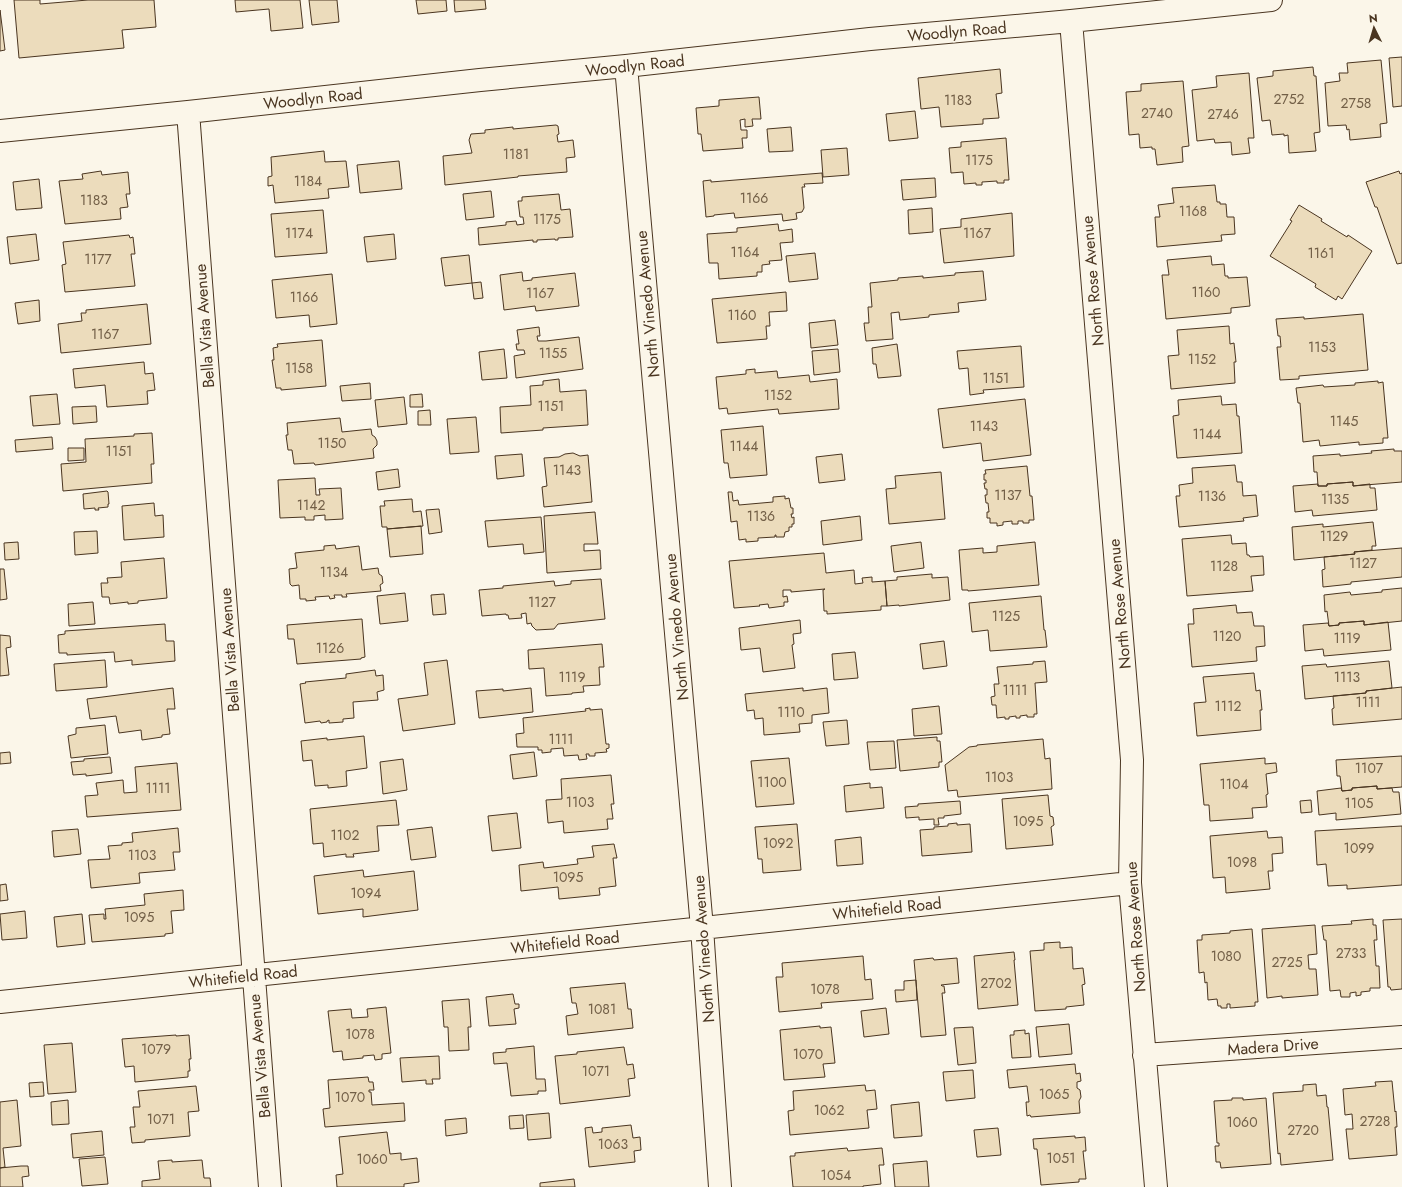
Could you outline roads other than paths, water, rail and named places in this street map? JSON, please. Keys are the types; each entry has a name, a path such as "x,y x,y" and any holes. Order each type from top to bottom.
{"street":[{"name":"Woodlyn Road","path":"0,131 862,40 1071,21 1271,0"},
{"name":"North Rose Avenue","path":"1071,21 1132,760 1130,883 1156,1187"},
{"name":"North Vinedo Avenue","path":"626,66 702,928 720,1187"},
{"name":"Bella Vista Avenue","path":"188,112 270,1187"},
{"name":"Whitefield Road","path":"0,1002 1130,883"},
{"name":"Madera Drive","path":"1144,1055 1402,1038"}]}
